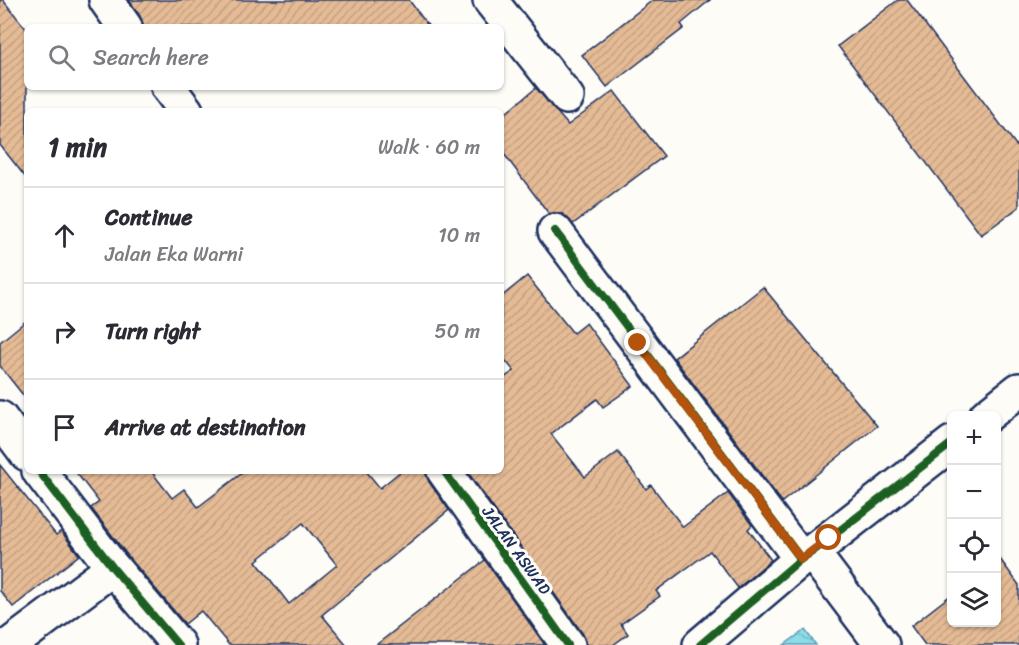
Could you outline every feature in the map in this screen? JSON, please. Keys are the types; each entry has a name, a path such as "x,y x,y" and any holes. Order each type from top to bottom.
{"street":[{"path":"106,0 123,24"},
{"path":"490,0 567,97"},
{"path":"170,90 184,108"},
{"path":"555,231 806,555 882,645"},
{"path":"992,411 1019,390"},
{"path":"0,418 24,450"},
{"path":"700,645 806,555 947,446"},
{"path":"41,474 112,568 178,645"},
{"name":"JALAN ASWAD","path":"446,474 568,645"},
{"path":"10,645 112,568"}],"water":[{"path":"805,630 816,645 784,645"}],"building":[{"path":"0,0 3,0 24,26 24,90 27,90 27,108 24,108 24,175 0,145"},
{"path":"129,0 409,0 427,24 142,24 140,16"},
{"path":"653,0 710,0 681,24 684,28 607,87 582,55"},
{"path":"898,0 907,0 1019,149 1019,207 981,235 838,46"},
{"path":"536,88 568,125 614,91 664,156 573,224 563,214 549,214 504,154 504,115"},
{"path":"527,276 573,333 586,323 633,386 603,407 597,399 551,434 585,477 618,452 646,489 651,485 683,527 728,493 752,525 748,529 771,560 738,588 710,551 656,591 660,596 621,624 628,634 613,645 586,645 583,634 469,474 504,474 504,378 514,371 504,359 504,295"},
{"path":"763,287 877,426 782,502 674,358"},
{"path":"24,322 24,396 0,366 0,342"},
{"path":"0,465 56,535 61,531 79,555 13,607 0,591"},
{"path":"77,474 153,474 172,498 184,489 198,507 241,474 368,474 380,488 397,474 427,474 429,482 449,510 322,615 347,645 229,645 201,611 185,624 91,508 99,502","holes":["303,523 337,565 289,604 256,561"]},
{"path":"485,560 545,645 376,645"},
{"path":"1001,560 1019,585 1019,645 925,645 911,626 947,598 947,627 1001,627"}],"cycle path":[{"path":"555,231 801,559"},
{"path":"700,645 801,559 947,447"},
{"path":"41,474 113,568 178,645"},
{"path":"446,474 568,645"}],"route":[{"path":"638,343 801,559 829,538"}]}
